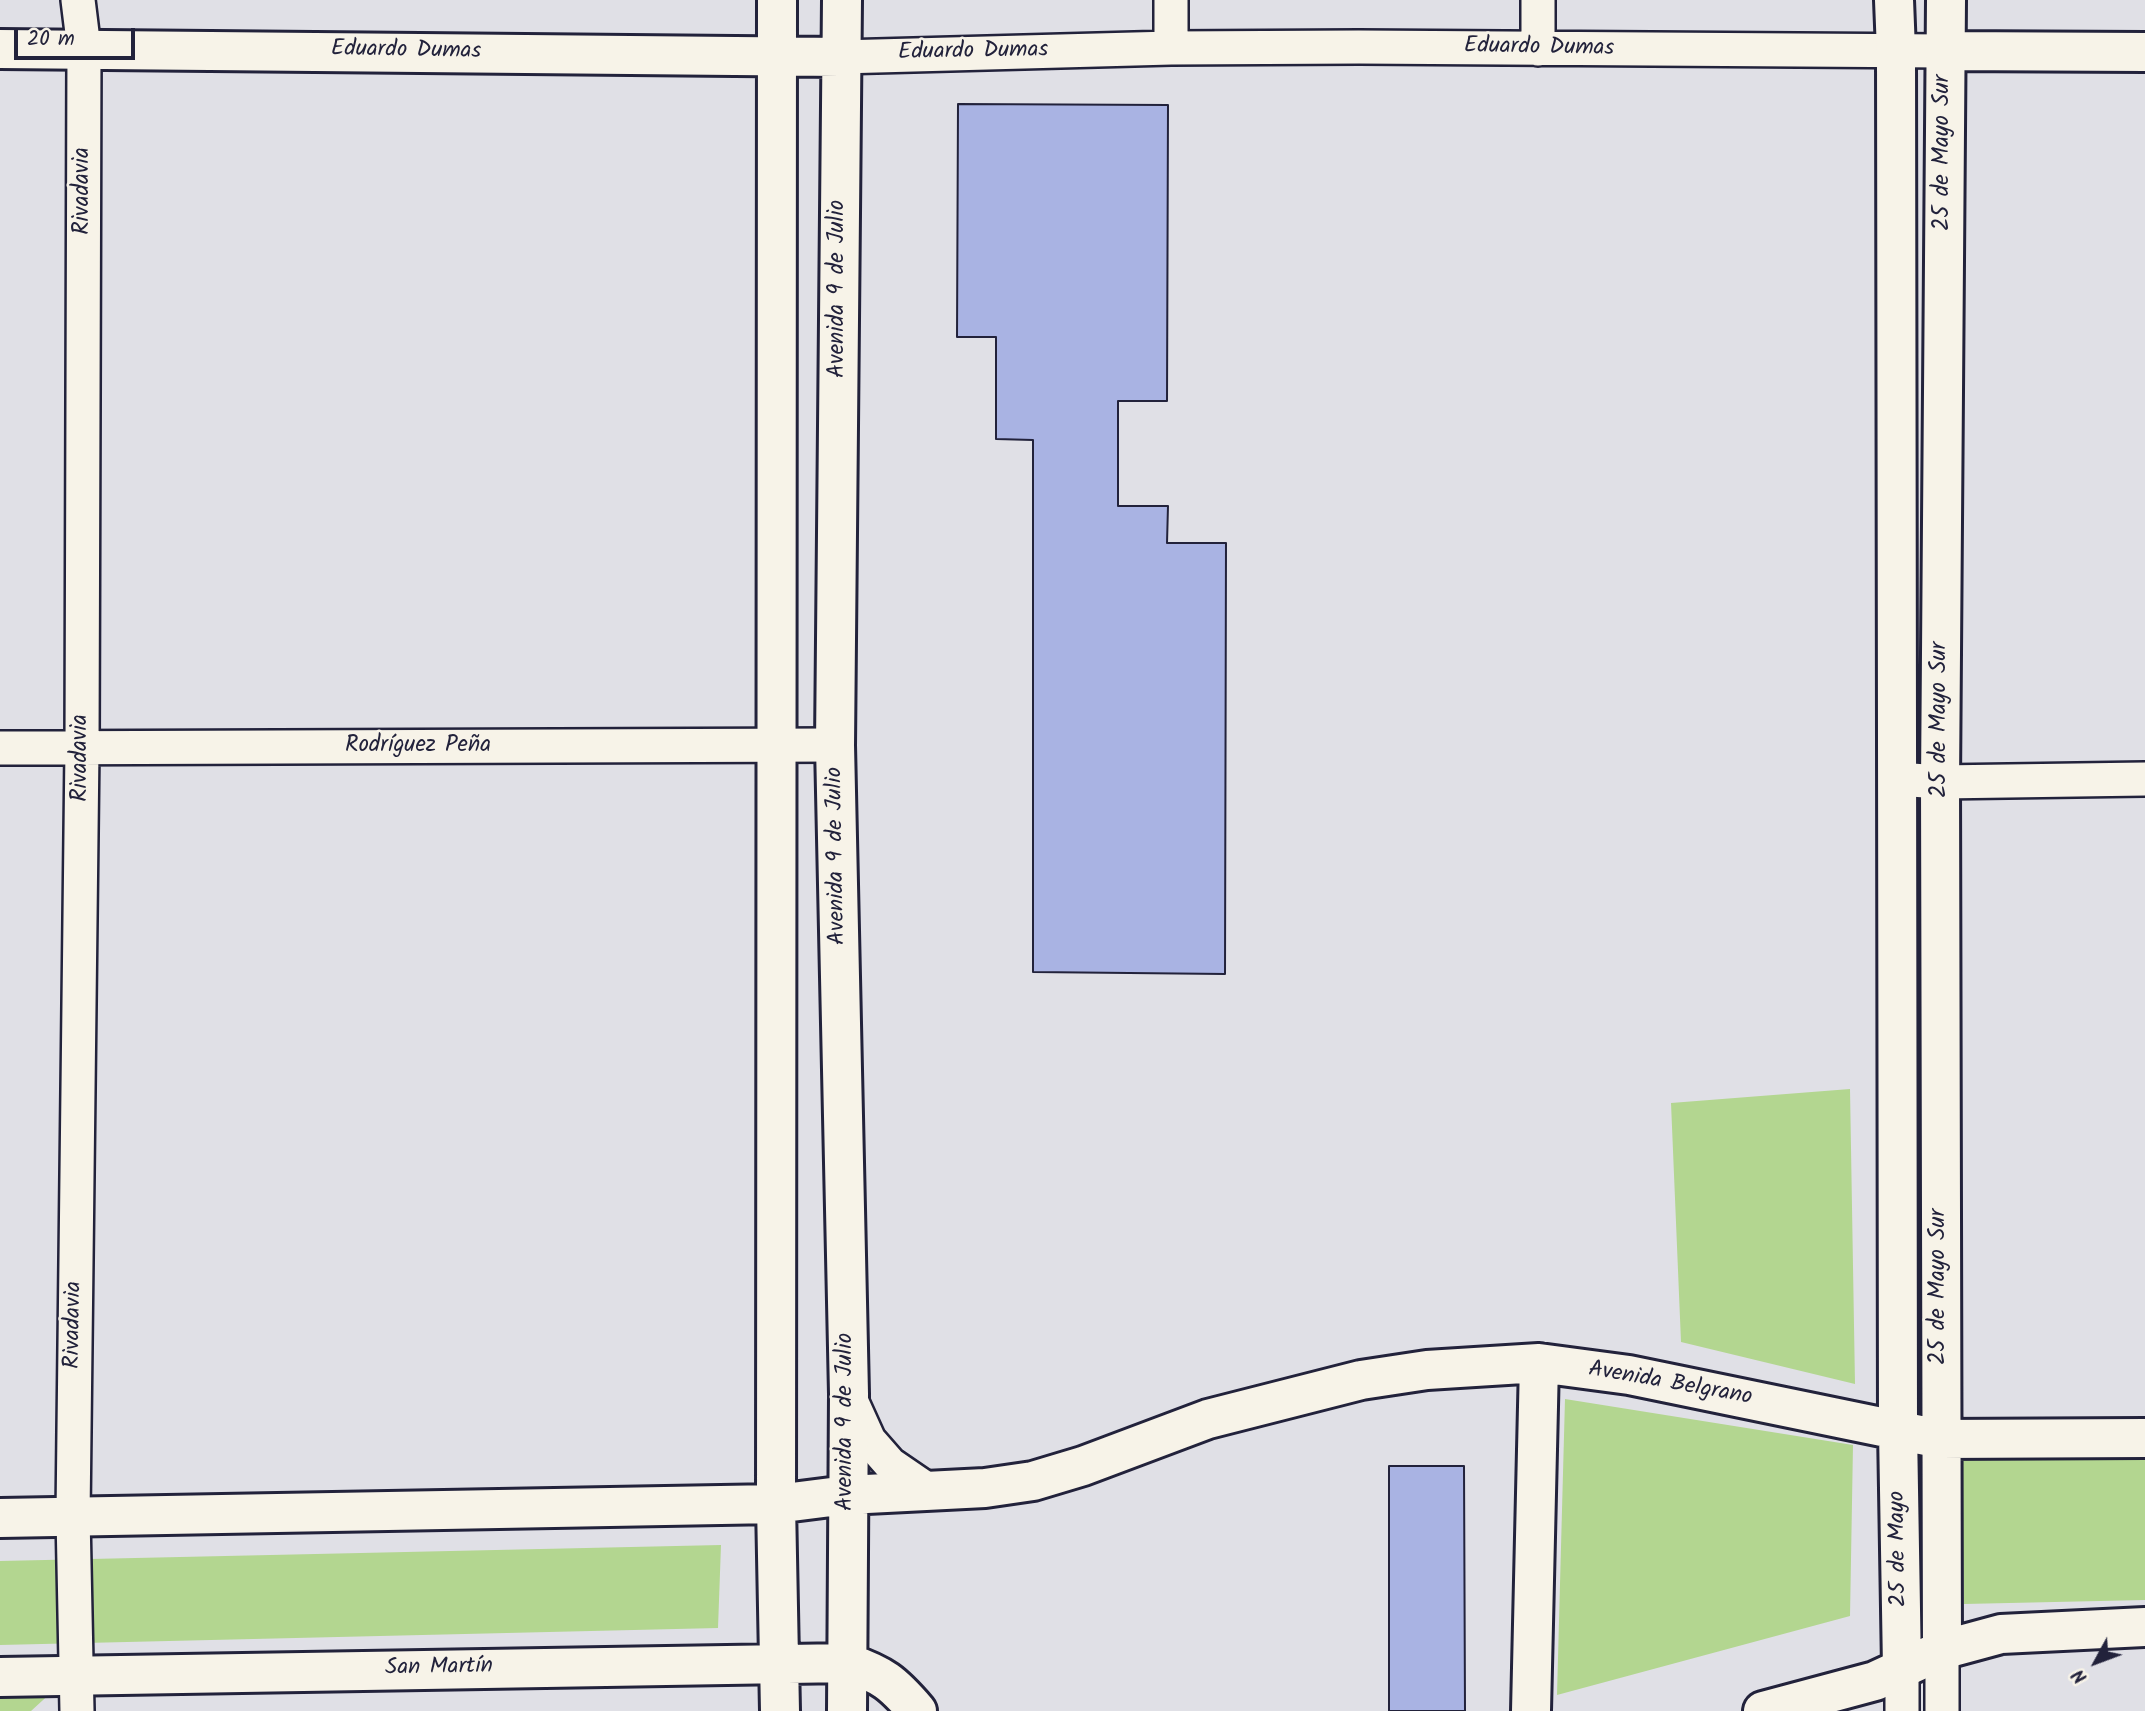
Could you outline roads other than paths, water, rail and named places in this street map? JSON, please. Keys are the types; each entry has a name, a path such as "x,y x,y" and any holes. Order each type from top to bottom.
{"street":[{"name":"Rivadavia","path":"77,1693 73,1516 82,748 84,49 78,0"},
{"path":"777,0 776,1504 779,1711"},
{"name":"Avenida 9 de Julio","path":"842,0 835,745 849,1394 847,1495 862,1668 847,1711"},
{"path":"1171,0 1171,48"},
{"path":"1538,0 1538,49"},
{"name":"25 de Mayo Sur","path":"1894,0 1898,1430"},
{"name":"25 de Mayo Sur","path":"1940,1439 1940,782 1945,0"},
{"name":"Eduardo Dumas","path":"0,49 777,57 1171,48 1359,47 1945,51"},
{"path":"1945,51 2145,52"},
{"name":"Rodríguez Peña","path":"0,748 835,745"},
{"path":"1897,779 1940,782 2145,779"},
{"path":"1531,1711 1539,1363"},
{"name":"Avenida Belgrano","path":"847,1495 985,1488 1033,1481 1083,1466 1208,1419 1361,1380 1427,1370 1539,1363 1629,1375 1940,1439 2145,1438"},
{"path":"849,1394 869,1440 890,1464 928,1490"},
{"name":"25 de Mayo","path":"1898,1430 1902,1668"},
{"name":"25 de Mayo","path":"1940,1439 1942,1650"},
{"path":"0,1518 776,1504 847,1495"},
{"path":"1763,1711 1875,1681 1942,1650 2001,1634 2145,1627"},
{"path":"1942,1650 1942,1711"},
{"name":"San Martín","path":"0,1677 77,1693 780,1664 862,1668"},
{"path":"862,1668 898,1689 917,1711"},
{"path":"1902,1668 1902,1711"}]}
